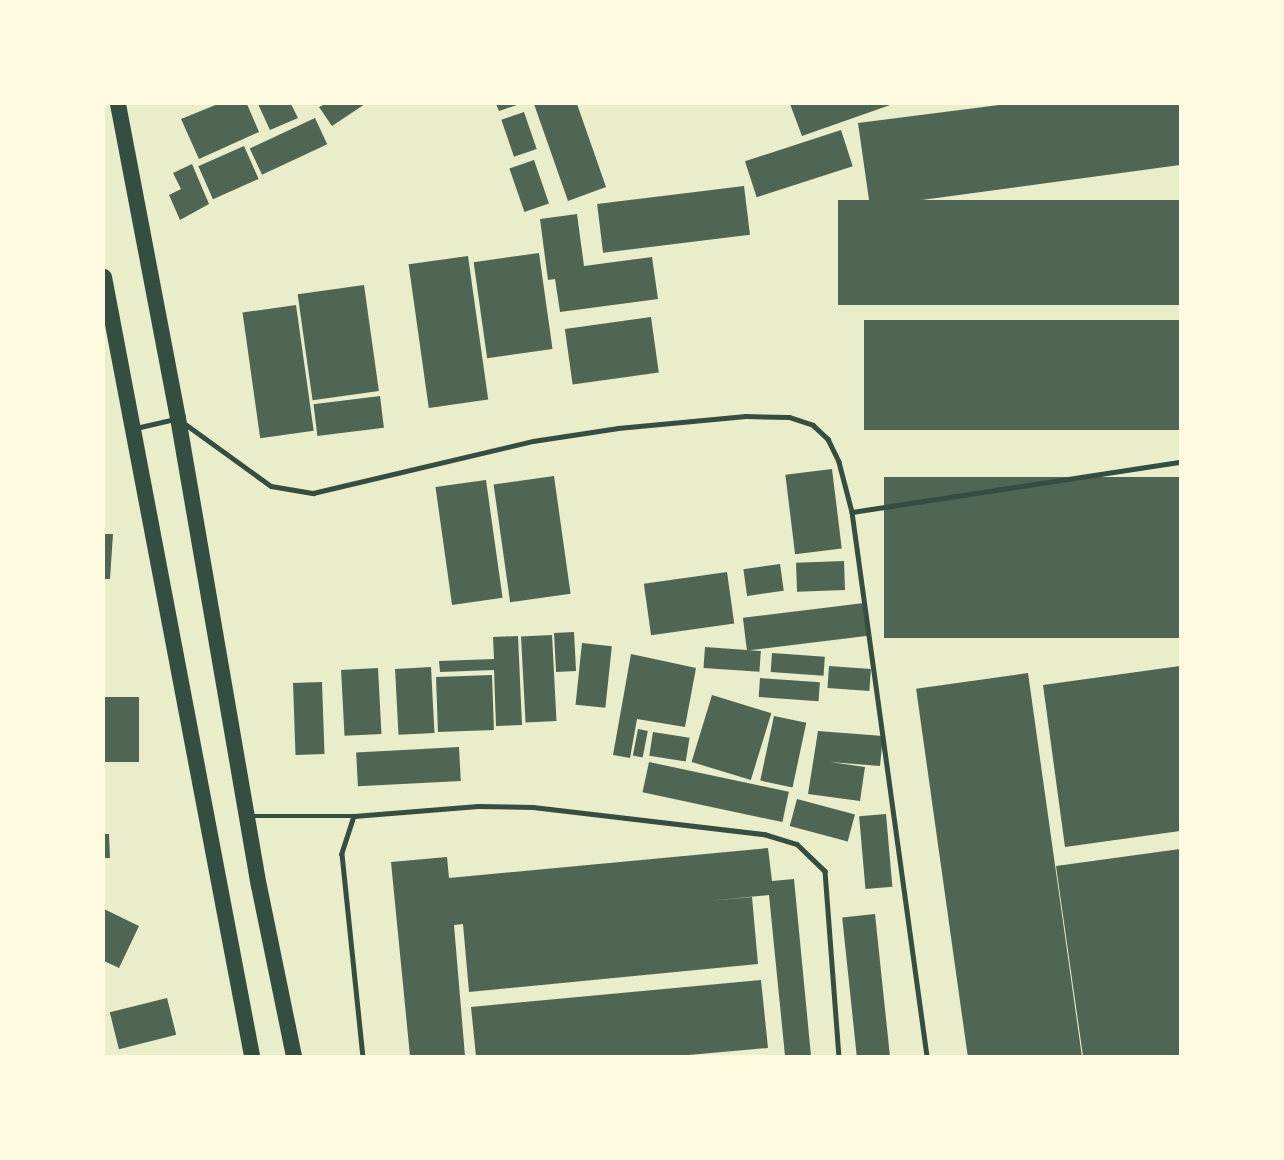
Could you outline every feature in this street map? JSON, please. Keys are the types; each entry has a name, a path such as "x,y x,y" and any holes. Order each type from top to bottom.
{"highway":[{"path":"118,104 178,418 248,816 294,1056"},
{"path":"104,277 130,429 252,1056"}],"lane":[{"path":"130,429 178,418 271,486 313,493 533,441 745,416 789,417 813,425 828,439 852,512 927,1056"},
{"path":"852,512 1180,462"},
{"path":"248,816 354,816 417,808 533,807 764,834 797,844 825,871 839,1056"},
{"path":"354,816 342,854 363,1056"}],"building":[{"path":"218,104 247,104 259,132 199,159 181,119"},
{"path":"258,104 291,104 298,118 270,130"},
{"path":"325,104 365,104 332,126 319,107"},
{"path":"496,104 520,104 499,111"},
{"path":"534,104 577,104 606,187 568,201"},
{"path":"790,104 893,104 802,136"},
{"path":"1007,104 1180,104 1180,165 870,207 858,123"},
{"path":"524,112 537,149 514,157 501,120"},
{"path":"315,118 327,144 262,175 250,148"},
{"path":"841,130 853,166 757,197 745,161"},
{"path":"244,146 259,179 213,199 198,166"},
{"path":"534,160 549,203 524,212 509,168"},
{"path":"192,164 209,204 180,220 169,195 181,189 173,173"},
{"path":"744,186 750,235 603,253 597,204"},
{"path":"838,200 1180,200 1180,305 838,305"},
{"path":"577,214 584,266 652,257 658,299 560,312 555,279 548,280 540,219"},
{"path":"539,253 552,349 487,358 474,262"},
{"path":"468,256 488,400 429,408 409,264"},
{"path":"364,285 379,391 313,400 298,294"},
{"path":"296,305 314,431 260,438 243,313"},
{"path":"651,317 659,372 573,385 565,329"},
{"path":"864,320 1180,320 1180,430 864,430"},
{"path":"380,396 384,428 317,436 313,404"},
{"path":"832,469 842,548 795,554 785,475"},
{"path":"554,476 571,594 510,602 494,484"},
{"path":"884,477 1180,477 1180,638 884,638"},
{"path":"486,480 503,598 452,605 435,487"},
{"path":"104,534 113,534 110,579 104,579"},
{"path":"844,561 845,590 797,592 796,563"},
{"path":"780,564 784,591 747,596 743,569"},
{"path":"727,572 734,623 651,635 644,584"},
{"path":"864,603 868,636 747,651 743,618"},
{"path":"574,632 576,671 556,672 554,633"},
{"path":"552,635 557,721 526,723 521,637"},
{"path":"518,636 522,725 496,726 494,670 440,672 439,661 494,659 493,637"},
{"path":"582,643 612,646 605,708 576,705"},
{"path":"705,647 761,651 759,672 704,668"},
{"path":"772,653 825,657 824,676 771,672"},
{"path":"631,654 696,668 685,727 637,719 630,758 613,755"},
{"path":"829,666 871,669 869,691 827,688"},
{"path":"1180,666 1180,831 1065,847 1043,685"},
{"path":"431,667 434,733 399,735 395,669"},
{"path":"378,668 381,734 345,736 341,670"},
{"path":"1028,673 1082,1056 968,1056 916,689"},
{"path":"492,675 494,730 438,732 436,677"},
{"path":"760,678 820,682 819,701 759,697"},
{"path":"322,682 325,754 296,755 293,683"},
{"path":"712,695 771,713 751,780 692,762"},
{"path":"104,697 139,697 139,762 104,762"},
{"path":"774,716 806,723 793,787 760,781"},
{"path":"638,729 648,731 643,757 633,756"},
{"path":"818,731 883,736 880,766 830,762 865,767 860,801 808,794"},
{"path":"653,732 690,738 686,761 649,756"},
{"path":"459,747 461,781 358,786 356,752"},
{"path":"649,762 789,792 782,822 643,792"},
{"path":"797,799 855,815 848,842 790,826"},
{"path":"886,814 892,887 865,889 859,816"},
{"path":"104,834 109,834 110,858 104,858"},
{"path":"768,848 772,881 794,879 811,1056 785,1056 769,895 707,901 752,897 758,964 469,992 463,924 454,925 465,1056 410,1056 391,862 447,857 449,878"},
{"path":"1180,849 1180,1055 1083,1056 1056,866"},
{"path":"104,909 139,926 119,968 104,961"},
{"path":"875,914 890,1056 857,1056 842,917"},
{"path":"761,980 768,1048 677,1056 476,1056 471,1007"},
{"path":"167,998 176,1035 119,1049 110,1012"}]}
